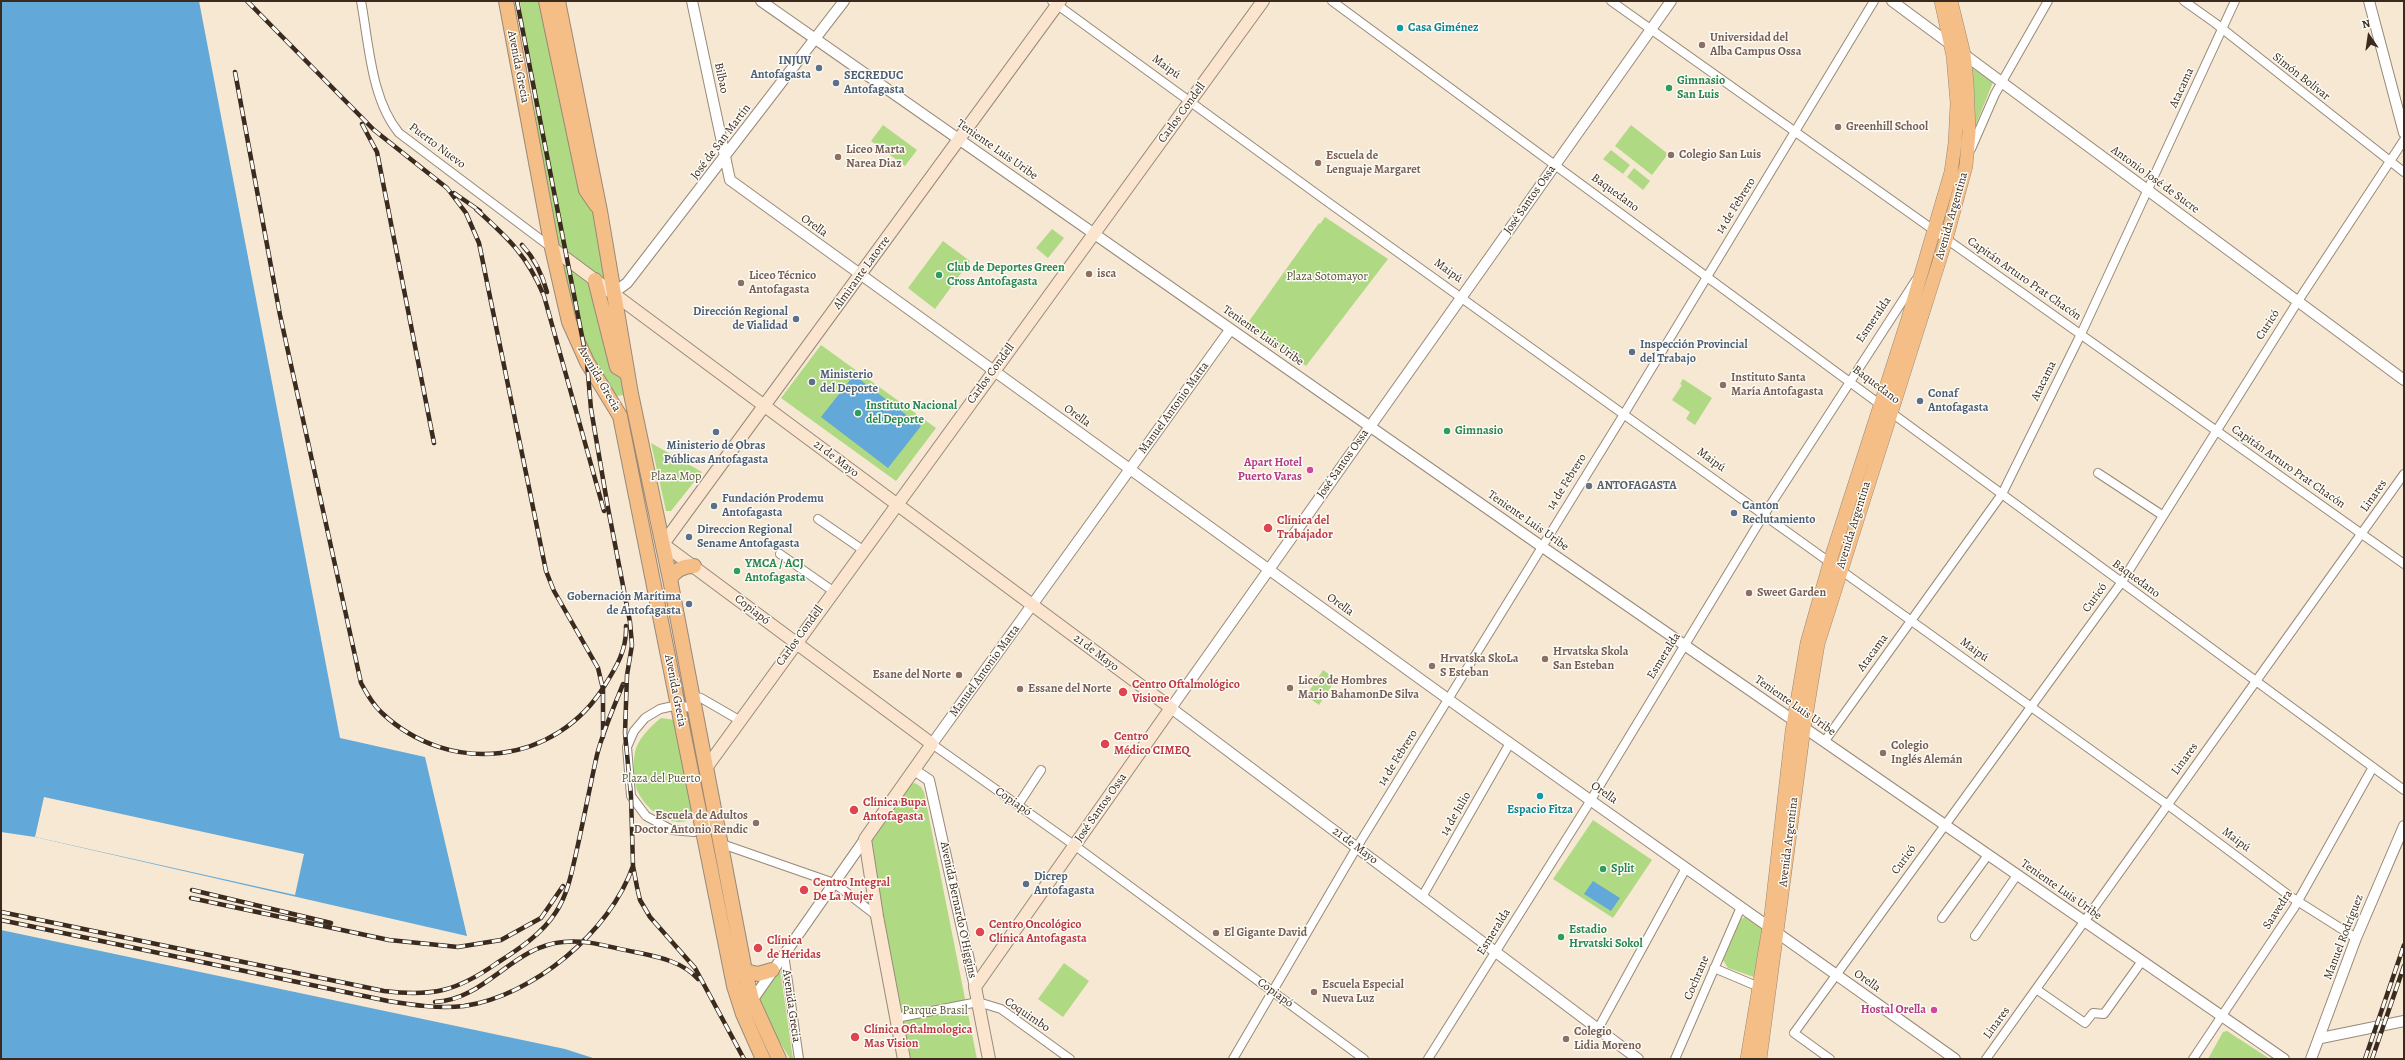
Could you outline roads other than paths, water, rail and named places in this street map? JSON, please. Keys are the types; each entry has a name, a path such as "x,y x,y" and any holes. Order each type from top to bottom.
{"highway":[{"name":"Avenida Grecia","path":"506,1 552,248 569,322 587,362 620,416 734,986 743,1014 763,1059"},
{"path":"546,1 586,190 600,211"},
{"name":"Avenida Grecia","path":"558,1 600,211 627,373 670,579 722,844 745,971 752,1000 779,1059"},
{"path":"595,280 617,367 627,373"},
{"path":"641,518 651,532 663,544 656,548 649,561"},
{"path":"670,579 673,573 681,568 694,566"},
{"path":"745,971 758,974 772,970"}],"main road":[{"name":"Carlos Condell","path":"706,768 739,720 1263,1"},
{"name":"Avenida Argentina","path":"1886,407 1950,172 1955,143 1956,103 1951,45 1941,1"},
{"name":"Avenida Argentina","path":"1760,1059 1773,930 1799,724 1806,643 1835,566 1886,407 1946,240 1968,156 1969,110 1964,54 1951,1"},
{"name":"Almirante Latorre","path":"663,544 959,140 1057,2"},
{"name":"21 de Mayo","path":"552,248 1171,708"},
{"name":"Copiapó","path":"663,544 932,744"},
{"name":"José Santos Ossa","path":"975,987 1171,708"},
{"name":"Manuel Antonio Matta","path":"865,838 932,744"},
{"path":"865,838 877,916 904,1059"},
{"name":"Avenida Argentina","path":"1747,1059 1759,987 1773,930"},
{"name":"Avenida Bernardo O'Higgins","path":"975,987 989,1059"}],"street":[{"name":"Puerto Nuevo","path":"361,1 380,103 387,119 399,133 552,248"},
{"name":"Bilbao","path":"692,1 724,160"},
{"name":"Teniente Luis Uribe","path":"761,1 1230,330 2284,1059"},
{"name":"José de San Martín","path":"613,293 627,283 724,160 844,1"},
{"name":"Baquedano","path":"1332,1 1886,407 2120,583 2404,790"},
{"name":"Capitán Arturo Prat Chacón","path":"1611,1 2404,564"},
{"name":"José Santos Ossa","path":"1171,708 1671,1"},
{"name":"14 de Febrero","path":"1233,1059 1274,992 1357,847 1449,700 1541,546 1624,414 1874,1"},
{"name":"Antonio José de Sucre","path":"1892,1 2404,380"},
{"path":"1968,156 2001,83 2048,1"},
{"name":"Simón Bolívar","path":"2184,1 2222,29 2404,172"},
{"name":"Atacama","path":"1824,742 2002,494 2081,334 2235,1"},
{"path":"2369,1 2404,134"},
{"name":"Maipú","path":"1057,2 1325,200 2030,706 2298,902 2356,938"},
{"name":"Curicó","path":"1830,1059 1794,1034 1835,974 2120,583 2298,301 2404,140"},
{"name":"Orella","path":"724,160 730,180 860,275 1449,700 1955,1059"},
{"name":"Esmeralda","path":"1428,1059 1591,800 1764,515 1849,380 1924,268"},
{"name":"Manuel Antonio Matta","path":"932,744 1230,330"},
{"path":"2098,473 2162,515"},
{"name":"Linares","path":"1986,1059 2404,474"},
{"path":"818,519 863,550"},
{"path":"780,554 833,591"},
{"name":"Avenida Grecia","path":"694,703 702,698 739,720"},
{"path":"694,703 678,704 652,713 640,724 630,738 627,747 631,796 646,816 663,826 683,832 702,828 716,814"},
{"name":"21 de Mayo","path":"1171,708 1638,1059"},
{"name":"14 de Julio","path":"1422,897 1510,743"},
{"name":"Copiapó","path":"932,744 1074,845 1364,1059"},
{"name":"Saavedra","path":"2193,1059 2298,902 2373,767"},
{"name":"Avenida Bernardo O'Higgins","path":"914,770 929,780 975,987"},
{"path":"1018,805 1041,770"},
{"name":"Manuel Rodríguez","path":"2311,1059 2321,1038 2356,938 2404,826"},
{"name":"Manuel Antonio Matta","path":"743,1014 772,970 865,838"},
{"path":"722,844 834,883 877,916"},
{"path":"1942,918 1988,855"},
{"path":"1598,1029 1686,868"},
{"path":"1975,936 2017,875"},
{"name":"Cochrane","path":"1675,1059 1741,907"},
{"name":"Avenida Grecia","path":"784,954 799,1059"},
{"path":"2036,989 2084,1023 2093,1013 2104,1014 2142,961"},
{"path":"1714,968 1759,987"},
{"name":"Coquimbo","path":"896,1018 978,1002 1001,1009 1070,1059"},
{"path":"2321,1038 2404,1021"}],"water":[{"path":"1,1 199,1 340,738 425,757 467,936 35,837 1,832"},
{"path":"854,375 921,426 888,468 821,417"},
{"path":"1593,881 1620,898 1611,911 1584,894"},
{"path":"1,930 565,1049 596,1059 1,1059"}],"railway":[{"path":"247,1 374,130 447,188 466,213 479,243 546,571 554,591 598,668 603,689 603,737"},
{"path":"517,1 587,362 591,409 630,622 632,645 627,675 625,733 631,796 633,866 637,887 640,900 650,917 695,968 744,1059"},
{"path":"235,72 280,315 361,683 373,703 382,713 409,733 439,747 470,753 501,753 531,746 559,732 584,712 605,685 617,664 625,642 626,626"},
{"path":"362,124 377,152 434,443"},
{"path":"454,193 480,211"},
{"path":"476,209 516,248 531,269 544,296 604,511"},
{"path":"522,245 538,267 547,292"},
{"path":"1,912 384,991 417,993 444,990 457,986 483,972 530,940 550,920 564,898 580,837 599,746 623,684"},
{"path":"1,920 388,1001 426,1006 455,1007 490,1000 516,989 542,975 566,957 588,937 607,914 622,891 633,866"},
{"path":"191,898 389,940 458,947 501,940 541,918 563,886"},
{"path":"192,890 331,923"},
{"path":"435,1002 453,999 469,992 529,953 545,946 572,941 590,943 661,958 685,968 698,979"},
{"path":"2365,1059 2404,945"},
{"path":"2372,1059 2404,966"}],"place":[{"name":"Casa Giménez","path":"1400,28"},
{"name":"Universidad del Alba Campus Ossa","path":"1702,45"},
{"name":"INJUV Antofagasta","path":"819,68"},
{"name":"SECREDUC Antofagasta","path":"836,83"},
{"name":"Gimnasio San Luis","path":"1669,88"},
{"name":"Greenhill School","path":"1838,127"},
{"name":"Colegio San Luis","path":"1671,155"},
{"name":"Liceo Marta Narea Diaz","path":"838,157"},
{"name":"Escuela de Lenguaje Margaret","path":"1318,163"},
{"name":"isca","path":"1089,274"},
{"name":"Club de Deportes Green Cross Antofagasta","path":"939,275"},
{"name":"Liceo Técnico Antofagasta","path":"741,283"},
{"name":"Dirección Regional de Vialidad","path":"796,319"},
{"name":"Inspección Provincial del Trabajo","path":"1632,352"},
{"name":"Ministerio del Deporte","path":"812,382"},
{"name":"Instituto Santa María Antofagasta","path":"1723,385"},
{"name":"Conaf Antofagasta","path":"1920,401"},
{"name":"Instituto Nacional del Deporte","path":"858,413"},
{"name":"Gimnasio","path":"1447,431"},
{"name":"Ministerio de Obras Públicas Antofagasta","path":"716,432"},
{"name":"Apart Hotel Puerto Varas","path":"1310,470"},
{"name":"ANTOFAGASTA","path":"1589,486"},
{"name":"Fundación Prodemu Antofagasta","path":"714,506"},
{"name":"Canton Reclutamiento","path":"1734,513"},
{"name":"Clínica del Trabajador","path":"1268,528"},
{"name":"Direccion Regional Sename Antofagasta","path":"689,537"},
{"name":"YMCA / ACJ Antofagasta","path":"737,571"},
{"name":"Sweet Garden","path":"1749,593"},
{"name":"Gobernación Marítima de Antofagasta","path":"689,604"},
{"name":"Hrvatska Skola San Esteban","path":"1545,659"},
{"name":"Hrvatska SkoLa S Esteban","path":"1432,666"},
{"name":"Esane del Norte","path":"959,675"},
{"name":"Liceo de Hombres Mario BahamonDe Silva","path":"1290,688"},
{"name":"Essane del Norte","path":"1020,689"},
{"name":"Centro Oftalmológico Visione","path":"1123,692"},
{"name":"Centro Médico CIMEQ","path":"1105,744"},
{"name":"Colegio Inglés Alemán","path":"1883,753"},
{"name":"Espacio Fitza","path":"1540,796"},
{"name":"Clínica Bupa Antofagasta","path":"854,810"},
{"name":"Escuela de Adultos Doctor Antonio Rendic","path":"756,823"},
{"name":"Split","path":"1603,869"},
{"name":"Dicrep Antofagasta","path":"1026,884"},
{"name":"Centro Integral De La Mujer","path":"804,890"},
{"name":"Centro Oncológico Clínica Antofagasta","path":"980,932"},
{"name":"El Gigante David","path":"1216,933"},
{"name":"Estadio Hrvatski Sokol","path":"1561,937"},
{"name":"Clínica de Heridas","path":"758,948"},
{"name":"Escuela Especial Nueva Luz","path":"1314,992"},
{"name":"Hostal Orella","path":"1934,1010"},
{"name":"Clínica Oftalmologica Mas Vision","path":"855,1037"},
{"name":"Colegio Lidia Moreno","path":"1566,1039"}],"park label":[{"name":"Plaza Sotomayor","path":"1327,277"},
{"name":"Plaza Mop","path":"676,477"},
{"name":"Plaza del Puerto","path":"661,779"},
{"name":"Parque Brasil","path":"935,1011"}]}
